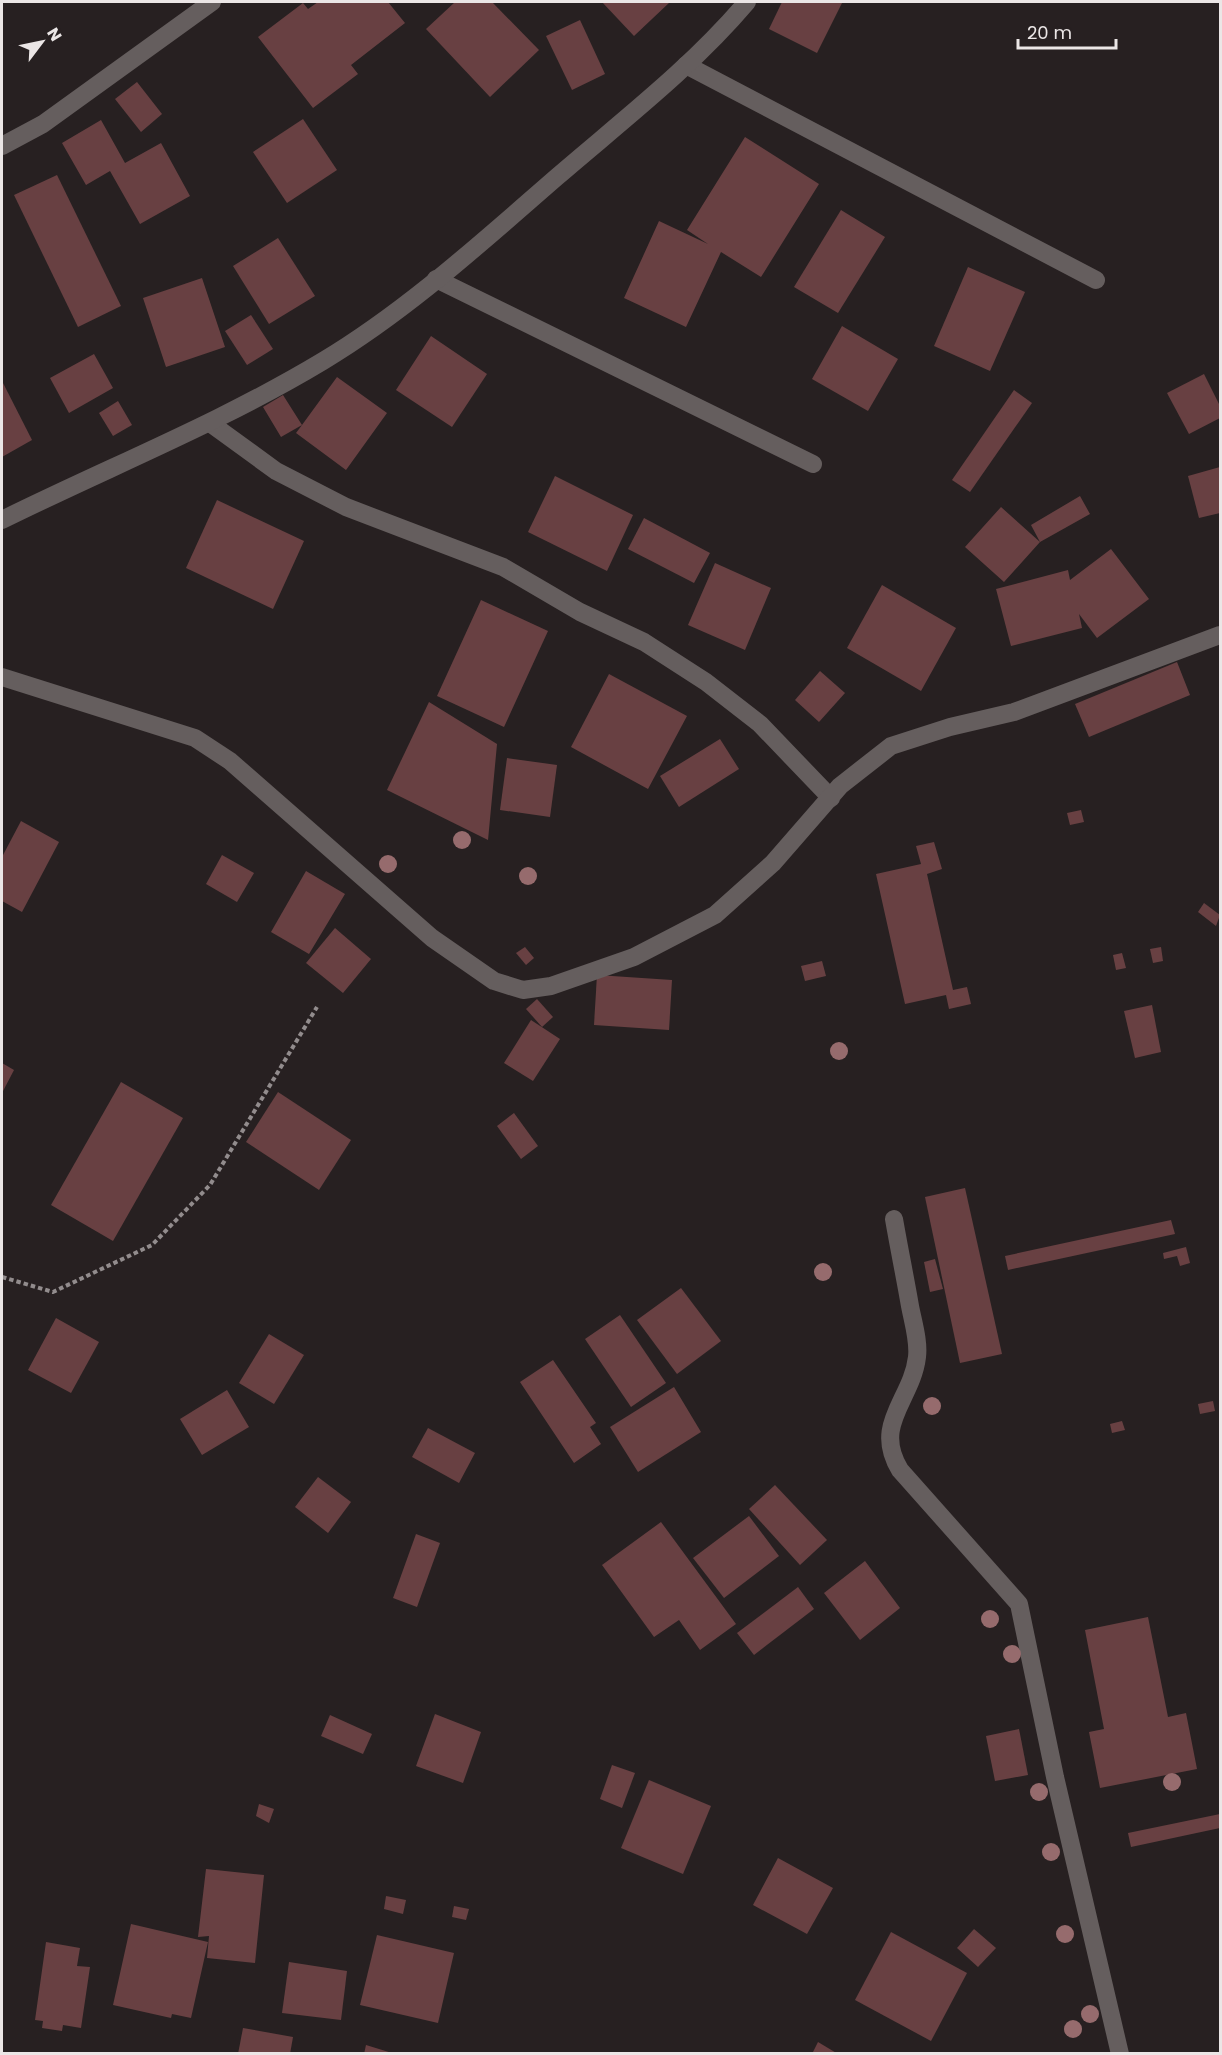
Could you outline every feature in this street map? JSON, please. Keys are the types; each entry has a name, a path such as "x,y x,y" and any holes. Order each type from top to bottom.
{"street":[{"path":"2,146 69,106 212,2"},
{"path":"2,520 210,423 324,360 436,279 686,65 721,32 747,2"},
{"path":"686,65 1096,280"},
{"path":"436,279 813,464"},
{"path":"210,423 286,477 346,507 503,567 580,612 644,642 706,682 760,724 831,798"},
{"path":"2,677 195,738 230,761 432,938 494,981 523,990 551,986 634,957 715,915 773,863 840,786 891,746 950,727 1014,712 1221,635"},
{"path":"894,1219 918,1354 914,1377 896,1408 889,1441 893,1457 900,1470 1019,1604 1055,1777 1120,2054"}],"path":[{"path":"2,1277 53,1292 152,1245 210,1185 317,1007"}],"building":[{"path":"318,2 388,2 405,23 351,65 358,74 313,108 258,37 303,3 308,9"},
{"path":"455,2 492,2 539,50 490,97 426,29"},
{"path":"602,2 670,2 634,36"},
{"path":"782,2 842,3 817,53 769,29"},
{"path":"580,20 605,74 572,90 546,36"},
{"path":"137,82 162,114 141,132 115,99"},
{"path":"303,119 337,170 287,203 253,152"},
{"path":"101,120 125,163 161,143 190,196 140,224 110,171 86,185 62,143"},
{"path":"745,137 819,184 761,277 721,252 686,327 624,298 659,221 708,244 687,230"},
{"path":"57,175 121,306 78,327 14,195"},
{"path":"841,210 885,237 838,313 794,287"},
{"path":"278,238 315,296 269,324 233,266"},
{"path":"968,267 1025,292 990,371 934,346"},
{"path":"202,278 225,347 166,367 143,298"},
{"path":"251,315 273,349 247,365 225,331"},
{"path":"842,326 898,359 868,411 812,379"},
{"path":"431,336 487,374 452,427 396,390"},
{"path":"94,354 113,388 69,413 50,378"},
{"path":"1204,374 1220,406 1220,418 1189,434 1167,393"},
{"path":"337,377 387,413 346,470 296,433"},
{"path":"2,381 32,440 2,457"},
{"path":"1014,390 1032,403 970,492 952,480"},
{"path":"283,395 302,425 281,437 263,407"},
{"path":"118,401 132,425 113,436 99,413"},
{"path":"1220,467 1220,513 1199,518 1188,476"},
{"path":"555,476 633,515 607,571 528,532"},
{"path":"1080,496 1090,514 1040,542 1031,525"},
{"path":"217,500 304,541 273,609 186,568"},
{"path":"1001,507 1040,542 1004,582 965,547"},
{"path":"644,518 710,553 694,583 628,549"},
{"path":"1111,549 1149,599 1097,638 1079,614 1082,628 1011,646 996,589 1068,570 1070,580"},
{"path":"715,563 771,588 745,650 688,625"},
{"path":"882,585 956,628 921,691 847,648"},
{"path":"481,600 548,631 504,727 437,696"},
{"path":"1177,662 1190,695 1089,737 1075,704"},
{"path":"820,671 845,693 819,722 795,700"},
{"path":"609,674 687,716 648,789 571,747"},
{"path":"429,702 497,744 488,840 387,790"},
{"path":"720,739 739,769 679,807 660,776"},
{"path":"507,758 557,765 550,817 500,810"},
{"path":"1081,810 1084,822 1070,825 1067,813"},
{"path":"21,821 59,842 22,912 2,901 2,857"},
{"path":"934,842 942,869 927,874 953,990 967,987 971,1004 949,1009 946,995 905,1004 876,874 921,864 916,846"},
{"path":"222,855 254,873 237,902 206,884"},
{"path":"306,871 345,894 309,954 271,932"},
{"path":"1204,903 1220,915 1216,926 1198,912"},
{"path":"335,928 371,959 343,993 306,963"},
{"path":"525,947 534,958 526,965 516,953"},
{"path":"1161,947 1163,961 1153,963 1150,949"},
{"path":"1122,953 1126,968 1116,970 1113,955"},
{"path":"822,961 826,976 805,981 801,966"},
{"path":"597,975 672,980 669,1030 594,1025"},
{"path":"537,999 553,1017 542,1027 526,1009"},
{"path":"1152,1005 1161,1052 1135,1058 1124,1011"},
{"path":"531,1020 560,1039 533,1081 504,1063"},
{"path":"2,1063 14,1070 2,1093"},
{"path":"121,1082 183,1118 113,1241 51,1205"},
{"path":"278,1092 351,1140 319,1190 246,1142"},
{"path":"514,1113 538,1146 521,1159 497,1126"},
{"path":"965,1188 1002,1354 960,1363 925,1197"},
{"path":"1171,1220 1175,1234 1008,1270 1005,1256"},
{"path":"1186,1247 1190,1263 1180,1266 1177,1256 1164,1259 1163,1253"},
{"path":"935,1259 943,1289 930,1292 924,1262"},
{"path":"681,1288 721,1341 677,1374 637,1320"},
{"path":"620,1315 666,1383 631,1407 585,1339"},
{"path":"56,1318 99,1342 71,1393 28,1370"},
{"path":"269,1334 304,1355 274,1404 239,1383"},
{"path":"553,1360 596,1423 590,1427 601,1444 574,1463 520,1382"},
{"path":"674,1387 701,1432 638,1472 610,1427"},
{"path":"227,1390 249,1427 202,1455 180,1419"},
{"path":"1213,1401 1215,1411 1200,1414 1198,1404"},
{"path":"1122,1421 1125,1430 1112,1433 1110,1424"},
{"path":"428,1428 475,1453 459,1483 412,1457"},
{"path":"318,1477 351,1502 328,1533 295,1507"},
{"path":"775,1485 827,1540 800,1565 749,1509"},
{"path":"749,1516 779,1556 724,1598 693,1558"},
{"path":"661,1522 736,1624 700,1650 679,1620 654,1637 602,1565"},
{"path":"416,1534 440,1543 417,1607 393,1598"},
{"path":"865,1561 900,1608 860,1640 824,1593"},
{"path":"798,1587 814,1609 754,1655 737,1633"},
{"path":"1148,1617 1168,1717 1186,1713 1197,1769 1100,1788 1089,1732 1104,1729 1085,1630"},
{"path":"435,1714 481,1732 463,1783 416,1766"},
{"path":"330,1715 372,1734 363,1754 321,1736"},
{"path":"1019,1729 1028,1775 995,1781 986,1736"},
{"path":"612,1765 635,1773 622,1808 600,1799"},
{"path":"649,1780 711,1806 683,1874 621,1848"},
{"path":"259,1804 274,1809 269,1823 256,1816"},
{"path":"1220,1814 1220,1828 1131,1847 1128,1833"},
{"path":"778,1858 833,1888 807,1934 753,1905"},
{"path":"206,1869 264,1875 255,1963 207,1958 209,1936 198,1937"},
{"path":"386,1896 406,1900 403,1914 384,1909"},
{"path":"454,1906 469,1909 466,1920 452,1917"},
{"path":"131,1924 208,1942 191,2018 172,2014 171,2018 113,2005"},
{"path":"974,1929 996,1948 978,1967 957,1948"},
{"path":"891,1932 967,1973 931,2041 855,2000"},
{"path":"377,1935 454,1953 438,2023 360,2005"},
{"path":"46,1942 80,1948 77,1966 90,1967 81,2028 63,2025 62,2031 42,2028 43,2021 35,2020"},
{"path":"289,1962 347,1971 341,2020 282,2013"},
{"path":"243,2028 293,2037 290,2054 238,2054"},
{"path":"818,2042 838,2054 812,2054"},
{"path":"366,2045 392,2053 392,2054 364,2054"}]}
